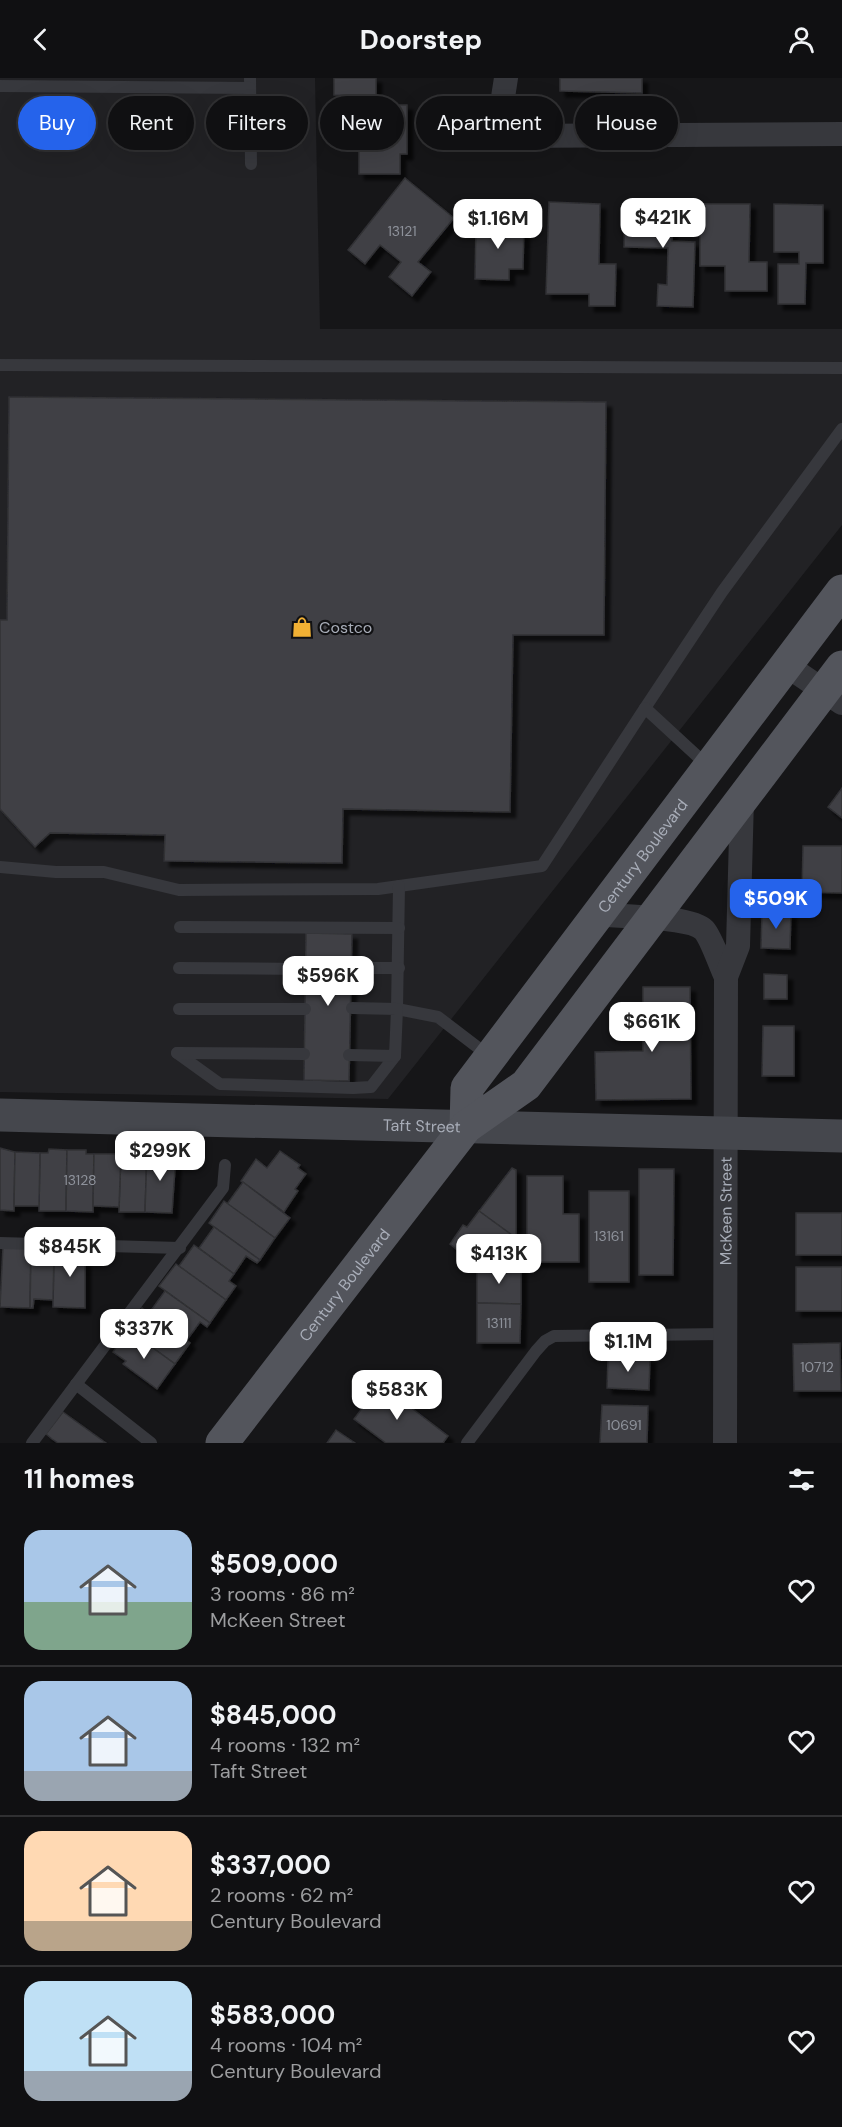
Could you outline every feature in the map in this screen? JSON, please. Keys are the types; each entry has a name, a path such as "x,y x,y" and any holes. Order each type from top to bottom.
{"main road":[{"name":"Century Boulevard","path":"466,1127 467,1088 842,591"},
{"name":"Century Boulevard","path":"222,1443 466,1127 526,1085 742,799 836,687"}],"street":[{"path":"506,78 497,136 842,134"},
{"path":"786,665 836,687"},
{"name":"McKeen Street","path":"725,1443 726,977 738,946 742,799"},
{"name":"McKeen Street","path":"598,914 674,920 699,926 706,933 726,977"},
{"name":"Taft Street","path":"0,1115 842,1136"}],"lane":[{"path":"0,86 250,83 251,164"},
{"path":"0,365 842,368"},
{"path":"0,867 48,872 104,872 179,890 378,889 542,866 722,592 842,429"},
{"path":"645,708 709,767"},
{"path":"304,1054 177,1053 220,1084 330,1088 371,1087 395,1056 399,968 399,886"},
{"path":"180,927 399,928"},
{"path":"179,968 307,969"},
{"path":"351,968 399,968"},
{"path":"352,1008 397,1009 438,1017 490,1056"},
{"path":"179,1009 305,1009"},
{"path":"350,1055 395,1056"},
{"path":"32,1443 223,1188 225,1165"},
{"path":"0,1243 180,1248"},
{"path":"467,1443 536,1351 545,1341 554,1336 725,1334"},
{"path":"76,1384 151,1443"}],"shaded area":[{"path":"0,78 315,78 320,329 842,329 842,525 388,1099 0,1092"}],"building":[{"path":"334,78 376,78 376,96 334,95"},
{"path":"560,78 642,78 642,93 560,91"},
{"path":"404,105 407,105 407,154 400,154 400,174 359,174 359,150 404,150"},
{"path":"405,178 454,218 418,262 431,272 412,296 389,277 401,262 380,245 365,264 348,250"},
{"path":"625,201 673,202 672,241 695,242 693,307 657,306 658,284 667,285 668,248 624,247"},
{"path":"549,202 600,204 599,264 616,264 615,306 589,306 589,294 546,294"},
{"path":"700,204 750,204 749,262 767,262 767,291 725,291 725,266 700,266"},
{"path":"774,204 823,205 823,263 806,263 805,304 778,304 778,264 799,264 799,252 774,252"},
{"path":"476,223 524,224 523,269 509,269 509,280 475,279"},
{"name":"Costco","path":"9,397 606,402 604,635 513,635 510,812 343,809 342,863 164,861 165,835 50,833 35,847 0,809 0,620 7,620"},
{"path":"842,788 842,818 828,807"},
{"path":"803,846 842,846 842,893 802,892"},
{"path":"762,911 791,911 790,949 761,948"},
{"path":"306,933 352,934 349,1081 304,1080"},
{"path":"764,974 787,975 787,999 764,999"},
{"path":"643,987 690,987 691,1099 596,1100 595,1052 643,1051"},
{"path":"763,1026 794,1026 794,1076 762,1076"},
{"path":"0,1148 15,1152 14,1211 0,1210"},
{"path":"49,1149 67,1150 66,1211 39,1211 40,1153 48,1153"},
{"path":"67,1150 86,1150 86,1154 94,1154 93,1212 66,1211"},
{"path":"128,1151 147,1151 145,1212 119,1212 121,1154 128,1155"},
{"path":"147,1151 176,1154 172,1213 145,1212"},
{"path":"280,1151 300,1165 298,1168 306,1174 295,1189 298,1191 284,1212 241,1181 256,1159 267,1168"},
{"path":"15,1152 40,1153 39,1206 14,1206"},
{"path":"94,1154 121,1154 119,1207 93,1206"},
{"path":"512,1168 516,1170 516,1238 479,1211"},
{"path":"639,1169 674,1169 673,1275 639,1275"},
{"path":"527,1176 563,1176 563,1214 579,1214 579,1262 527,1262"},
{"path":"243,1182 290,1218 275,1238 227,1204"},
{"path":"589,1191 629,1191 629,1282 589,1282"},
{"path":"224,1201 275,1238 260,1260 209,1223"},
{"path":"479,1211 516,1238 521,1238 521,1267 477,1266 450,1244 463,1225 467,1227"},
{"path":"796,1213 842,1213 842,1255 796,1255"},
{"path":"214,1227 260,1260 257,1263 246,1256 234,1274 199,1248"},
{"path":"194,1245 234,1274 229,1281 236,1286 226,1300 179,1266"},
{"path":"3,1246 31,1247 30,1308 0,1307"},
{"path":"57,1247 85,1247 85,1308 53,1307 54,1255 57,1256"},
{"path":"31,1253 54,1255 53,1300 34,1299 33,1308 30,1308"},
{"path":"176,1264 226,1300 210,1323 159,1286"},
{"path":"477,1266 521,1267 521,1304 477,1303"},
{"path":"796,1267 842,1267 842,1311 796,1311"},
{"path":"165,1291 210,1323 207,1327 200,1322 187,1340 149,1313"},
{"path":"477,1303 521,1304 520,1343 477,1343"},
{"path":"142,1308 190,1343 175,1364 127,1329"},
{"path":"128,1330 175,1364 157,1389 123,1364 126,1361 113,1352"},
{"path":"840,1343 841,1391 794,1391 793,1344"},
{"path":"608,1356 650,1358 649,1390 607,1388"},
{"path":"380,1384 448,1436 443,1443 386,1443 354,1419"},
{"path":"602,1405 648,1406 647,1443 600,1443"},
{"path":"63,1412 106,1443 58,1443 52,1439 46,1434"},
{"path":"336,1430 355,1443 327,1443"}],"place":[{"name":"Costco","path":"302,627"}]}
